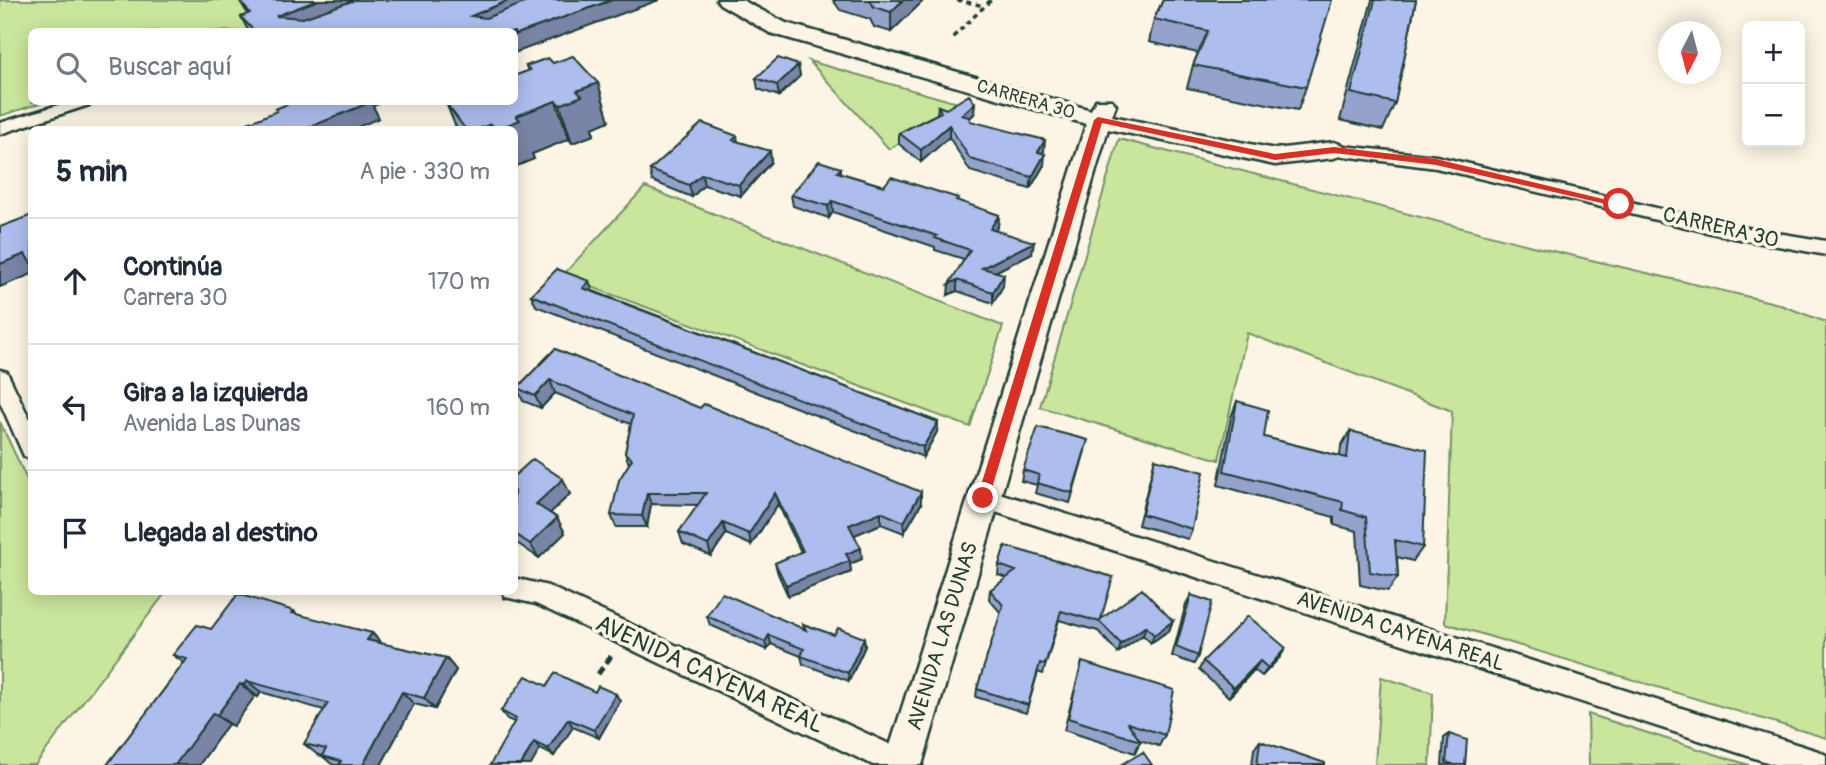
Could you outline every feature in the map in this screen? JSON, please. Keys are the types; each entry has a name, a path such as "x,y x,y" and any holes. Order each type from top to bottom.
{"main road":[{"name":"CARRERA 30","path":"727,0 778,28 832,46 1275,157 1334,150"},
{"name":"CARRERA 30","path":"766,0 807,20 1101,112"},
{"name":"AVENIDA LAS DUNAS","path":"903,765 1101,112"}],"street":[{"path":"0,129 74,105"},
{"name":"CARRERA 30","path":"1334,150 1436,162 1724,230 1823,248"},
{"path":"0,377 28,441"},
{"name":"AVENIDA CAYENA REAL","path":"983,498 1818,765"},
{"name":"AVENIDA CAYENA REAL","path":"518,590 539,594 903,765"}],"path":[{"path":"957,0 984,6"},
{"path":"954,37 991,0"}],"green space":[{"path":"0,0 306,0 259,28 28,28 28,105 35,105 0,116"},
{"path":"809,61 965,105 889,149"},
{"path":"1119,139 1540,248 1775,303 1826,322 1826,738 1445,623 1452,411 1247,333 1219,460 1040,407"},
{"path":"645,187 1003,326 970,427 562,276"},
{"path":"0,422 28,482 28,595 164,595 35,765 0,765"},
{"path":"1381,677 1433,693 1430,765 1375,765"},
{"path":"1588,714 1749,765 1589,765"}],"building":[{"path":"250,0 318,0 276,16 303,18 355,0 510,0 471,16 486,18 532,0 612,0 518,34 518,28 251,28 241,17 250,13 241,3"},
{"path":"870,0 903,0 891,12 874,7"},
{"path":"1163,0 1332,0 1306,87 1193,65 1208,31 1154,19"},
{"path":"1375,0 1416,0 1395,103 1351,93"},
{"path":"573,56 598,83 577,91 582,96 560,105 556,101 516,116 520,120 504,126 463,126 447,105 518,105 518,74 530,70 526,66 548,58 553,63"},
{"path":"778,58 798,65 777,85 756,78"},
{"path":"969,95 975,103 961,115 969,117 970,121 1045,140 1038,152 1045,154 1032,177 970,159 949,125 921,150 899,133 941,112 938,106 946,109"},
{"path":"285,105 364,105 313,126 241,126 277,111 275,109"},
{"path":"702,123 737,136 733,140 770,151 739,185 702,174 689,185 650,170"},
{"path":"819,161 841,168 837,172 884,186 891,177 958,198 956,200 999,215 990,229 1034,242 982,268 1004,274 993,292 957,280 949,284 970,250 935,238 937,236 832,201 828,206 791,195"},
{"path":"28,216 28,259 25,254 0,264 0,227"},
{"path":"557,269 589,281 583,288 938,422 923,447 531,295"},
{"path":"555,349 700,408 704,404 921,492 904,522 881,512 849,525 861,548 846,554 850,561 786,585 775,563 803,551 775,493 749,534 723,523 708,545 679,532 706,493 647,493 642,516 611,515 619,480 632,459 625,453 633,415 550,380 535,396 518,387"},
{"path":"1237,401 1268,410 1264,437 1347,458 1350,431 1427,450 1423,547 1395,540 1398,577 1370,572 1366,517 1342,510 1343,502 1224,471"},
{"path":"1038,427 1088,440 1072,493 1037,483 1039,475 1023,470"},
{"path":"533,459 563,479 536,504 557,518 530,544 518,536 518,472"},
{"path":"1155,459 1204,472 1192,529 1142,514"},
{"path":"1005,546 1113,577 1101,619 1142,589 1173,621 1154,635 1146,626 1121,644 1100,622 1061,611 1045,665 1040,663 1028,705 977,689 1003,605 990,590 1016,571 999,565"},
{"path":"722,593 806,630 803,624 834,635 838,628 864,638 848,673 801,656 804,649 769,635 765,642 707,616"},
{"path":"237,595 241,595 294,611 292,613 372,633 367,640 446,658 424,698 402,692 363,765 339,765 341,761 322,756 326,749 304,744 328,703 247,681 243,685 240,684 217,715 213,713 175,765 107,765 187,659 173,655 197,625 211,629"},
{"path":"1191,595 1212,602 1198,656 1176,647"},
{"path":"1248,616 1286,648 1268,668 1260,661 1234,688 1203,661"},
{"path":"1082,662 1174,690 1165,735 1128,723 1140,741 1068,718"},
{"path":"555,673 595,692 598,686 616,694 594,730 568,719 548,749 534,742 521,765 490,765 516,719 501,711 526,676 547,686"},
{"path":"1449,734 1467,740 1465,765 1446,762"},
{"path":"1260,741 1325,763 1325,765 1257,765"},
{"path":"1143,752 1152,765 1121,765"}],"route":[{"path":"983,498 1098,120 1275,157 1334,150 1436,162 1619,204"}]}
